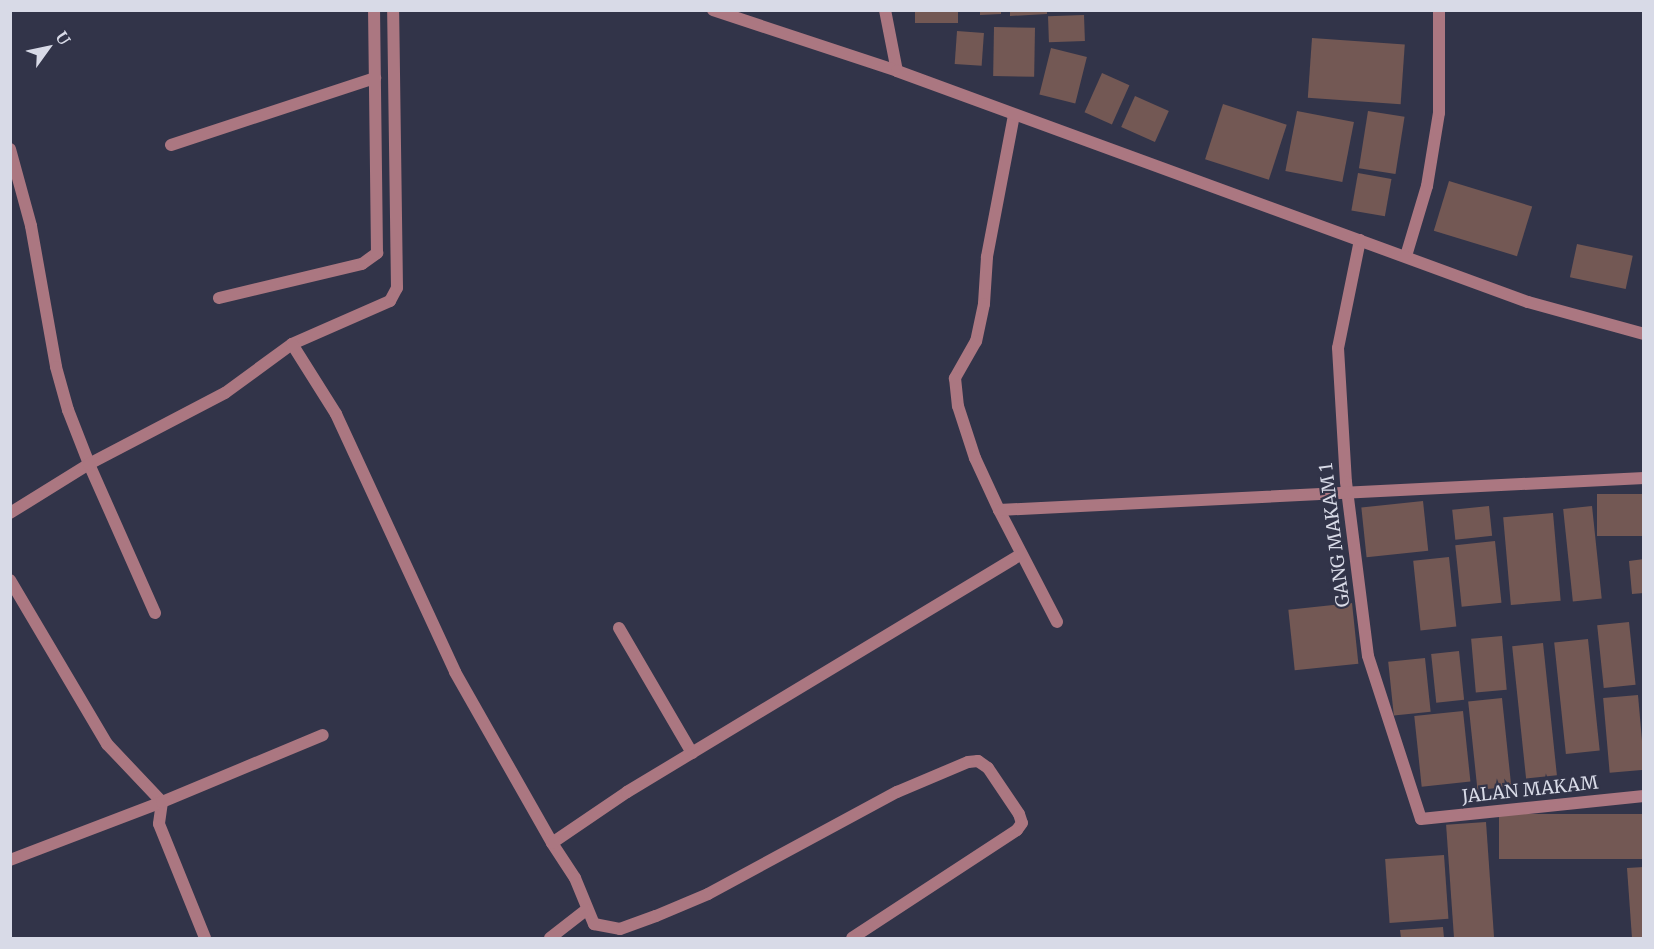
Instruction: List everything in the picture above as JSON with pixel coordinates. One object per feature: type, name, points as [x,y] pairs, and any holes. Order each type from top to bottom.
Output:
[{"type":"street","points":[[219,298],[362,264],[376,253],[374,10]]},
{"type":"street","points":[[10,513],[89,464],[225,393],[292,344],[390,301],[397,288],[393,10]]},
{"type":"street","points":[[713,10],[897,71],[1014,116],[1528,302],[1644,333]]},
{"type":"street","points":[[885,10],[897,71]]},
{"type":"street","points":[[1406,256],[1427,186],[1439,113],[1439,10]]},
{"type":"street","points":[[171,145],[375,78]]},
{"type":"street","points":[[1014,116],[987,257],[982,313],[976,340],[955,378],[958,406],[975,458],[1057,622]]},
{"type":"street","points":[[10,149],[31,226],[56,367],[68,410],[89,464],[155,613]]},
{"type":"street","name":"GANG MAKAM 1","points":[[1360,240],[1338,348],[1347,493],[1368,656],[1421,819]]},
{"type":"street","points":[[292,344],[336,414],[455,672],[552,843],[575,878],[584,897],[586,910],[594,924],[604,928],[620,929],[656,916],[708,894],[897,792],[968,762],[978,761],[988,768],[1019,814],[1022,823],[1017,830],[852,939]]},
{"type":"street","points":[[999,510],[1644,478]]},
{"type":"street","points":[[552,843],[692,753],[1021,554]]},
{"type":"street","points":[[10,579],[107,744],[162,802]]},
{"type":"street","points":[[619,628],[692,753]]},
{"type":"street","points":[[10,860],[162,802],[323,735]]},
{"type":"street","name":"JALAN MAKAM","points":[[1421,819],[1644,796]]},
{"type":"street","points":[[162,802],[159,824],[205,939]]},
{"type":"street","points":[[550,939],[586,910]]},
{"type":"building","points":[[915,10],[958,10],[958,23],[915,23]]},
{"type":"building","points":[[980,10],[1001,10],[1001,14],[980,15]]},
{"type":"building","points":[[1010,10],[1047,10],[1047,14],[1010,16]]},
{"type":"building","points":[[1084,15],[1085,41],[1049,42],[1048,16]]},
{"type":"building","points":[[994,27],[1035,28],[1034,77],[993,76]]},
{"type":"building","points":[[957,31],[984,33],[982,66],[955,64]]},
{"type":"building","points":[[1312,38],[1405,44],[1401,104],[1308,98]]},
{"type":"building","points":[[1051,48],[1087,57],[1075,104],[1039,95]]},
{"type":"building","points":[[1102,73],[1129,85],[1112,124],[1085,112]]},
{"type":"building","points":[[1135,96],[1169,111],[1155,142],[1121,127]]},
{"type":"building","points":[[1223,104],[1287,125],[1269,180],[1205,159]]},
{"type":"building","points":[[1297,111],[1354,122],[1342,182],[1285,171]]},
{"type":"building","points":[[1368,111],[1405,117],[1395,174],[1359,168]]},
{"type":"building","points":[[1358,173],[1391,179],[1385,216],[1351,210]]},
{"type":"building","points":[[1449,181],[1532,206],[1517,256],[1434,231]]},
{"type":"building","points":[[1577,244],[1633,256],[1626,289],[1570,277]]},
{"type":"building","points":[[1597,494],[1644,494],[1644,536],[1597,536]]},
{"type":"building","points":[[1423,501],[1428,551],[1367,557],[1361,507]]},
{"type":"building","points":[[1489,506],[1492,536],[1455,540],[1452,510]]},
{"type":"building","points":[[1592,506],[1602,598],[1573,602],[1563,509]]},
{"type":"building","points":[[1553,513],[1561,601],[1511,605],[1503,517]]},
{"type":"building","points":[[1495,541],[1501,603],[1462,607],[1455,545]]},
{"type":"building","points":[[1449,557],[1456,627],[1421,630],[1413,561]]},
{"type":"building","points":[[1644,559],[1644,593],[1632,594],[1629,561]]},
{"type":"building","points":[[1352,603],[1358,664],[1295,670],[1288,610]]},
{"type":"building","points":[[1629,622],[1636,685],[1604,688],[1597,625]]},
{"type":"building","points":[[1502,636],[1507,690],[1476,692],[1471,639]]},
{"type":"building","points":[[1588,639],[1600,750],[1566,754],[1554,643]]},
{"type":"building","points":[[1543,643],[1557,775],[1526,779],[1512,646]]},
{"type":"building","points":[[1459,651],[1464,700],[1436,703],[1431,654]]},
{"type":"building","points":[[1425,658],[1431,712],[1394,716],[1388,662]]},
{"type":"building","points":[[1638,695],[1644,770],[1610,773],[1603,698]]},
{"type":"building","points":[[1502,698],[1511,787],[1477,790],[1468,702]]},
{"type":"building","points":[[1463,711],[1470,782],[1422,787],[1414,716]]},
{"type":"building","points":[[1499,814],[1644,814],[1644,859],[1499,859]]},
{"type":"building","points":[[1486,822],[1494,938],[1454,938],[1446,825]]},
{"type":"building","points":[[1444,855],[1448,919],[1390,923],[1385,859]]},
{"type":"building","points":[[1644,867],[1644,938],[1632,938],[1627,868]]},
{"type":"building","points":[[1443,927],[1444,938],[1401,938],[1400,930]]}]
